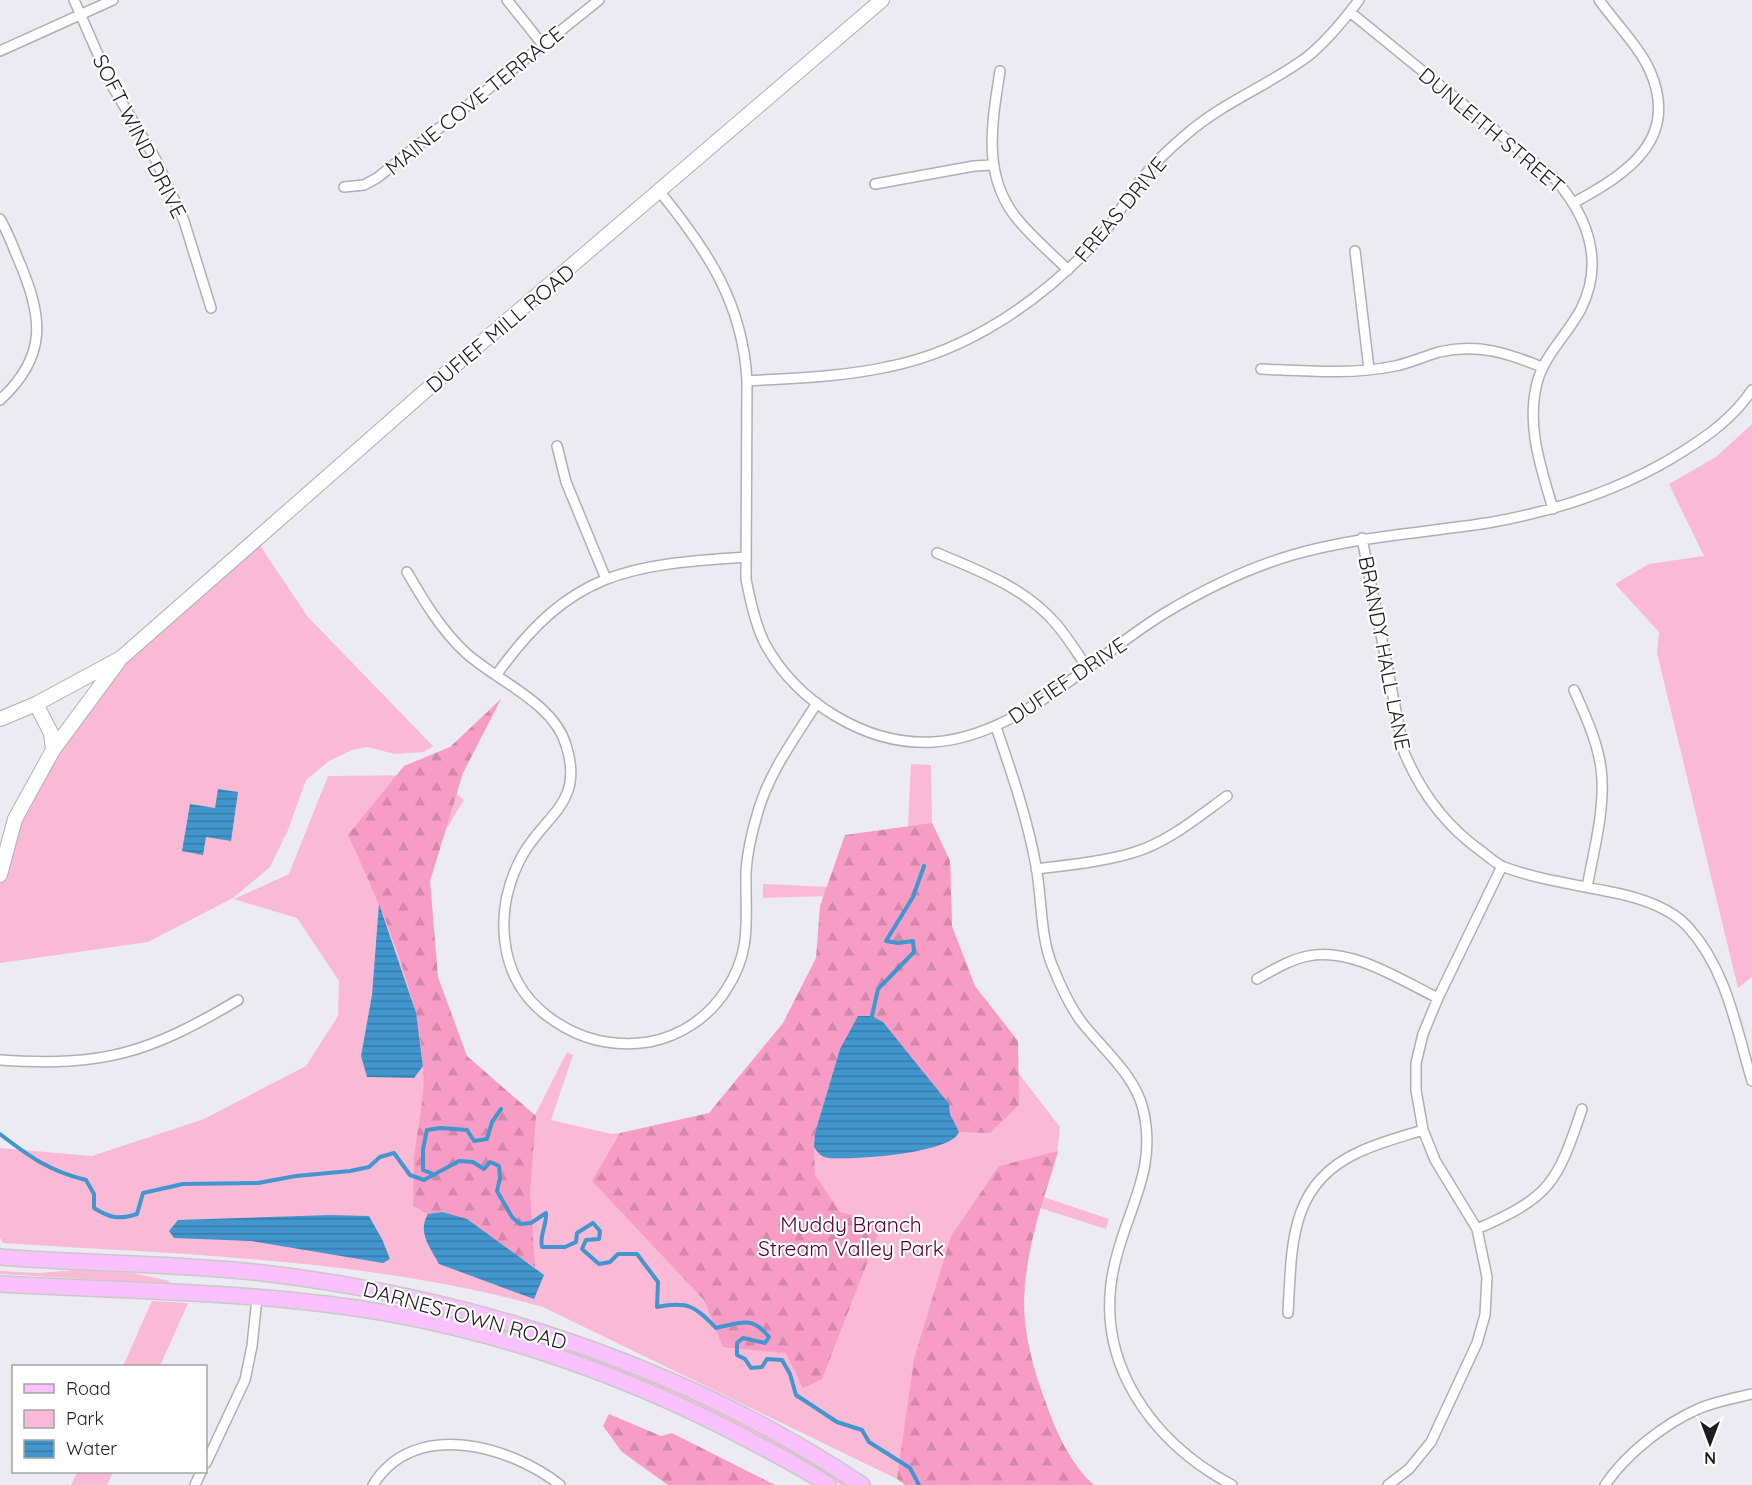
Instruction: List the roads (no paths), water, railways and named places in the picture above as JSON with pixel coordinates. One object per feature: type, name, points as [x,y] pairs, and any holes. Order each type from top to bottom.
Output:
[{"type":"main road","name":"DUFIEF MILL ROAD","points":[[121,658],[882,0]]},
{"type":"main road","points":[[0,719],[36,704],[121,658]]},
{"type":"main road","points":[[0,875],[15,819],[53,750],[121,658]]},
{"type":"main road","points":[[36,704],[47,724],[53,750]]},
{"type":"main road","name":"DARNESTOWN ROAD","points":[[0,1257],[260,1273],[376,1289],[451,1307],[531,1329],[588,1348],[690,1389],[745,1415],[862,1485]]},
{"type":"main road","name":"DARNESTOWN ROAD","points":[[0,1284],[256,1298],[325,1304],[412,1318],[555,1357],[667,1400],[765,1449],[828,1485]]},
{"type":"street","name":"SOFT WIND DRIVE","points":[[74,0],[111,84],[155,158],[184,221],[211,309]]},
{"type":"street","points":[[0,51],[113,0]]},
{"type":"street","points":[[507,0],[543,45]]},
{"type":"street","name":"MAINE COVE TERRACE","points":[[344,187],[364,185],[377,178],[599,0]]},
{"type":"street","name":"FREAS DRIVE","points":[[747,381],[857,373],[923,357],[993,326],[1030,301],[1068,270],[1102,234],[1141,180],[1168,151],[1214,112],[1308,56],[1359,0]]},
{"type":"street","points":[[1575,202],[1613,182],[1632,167],[1653,134],[1658,112],[1656,90],[1649,70],[1599,0]]},
{"type":"street","name":"DUNLEITH STREET","points":[[1350,12],[1555,179],[1575,202],[1588,230],[1593,270],[1581,309],[1542,367],[1536,386],[1533,426],[1537,456],[1552,509]]},
{"type":"street","points":[[1000,71],[992,125],[993,165],[1000,190],[1018,220],[1068,270]]},
{"type":"street","points":[[874,184],[974,166],[993,165]]},
{"type":"street","name":"DUFIEF DRIVE","points":[[660,192],[699,240],[720,278],[735,315],[746,362],[746,557],[750,599],[764,640],[784,672],[817,703],[837,717],[864,730],[911,741],[957,738],[996,727],[1023,712],[1165,613],[1220,583],[1287,556],[1362,538],[1494,522],[1552,509],[1624,483],[1662,464],[1723,424],[1752,390]]},
{"type":"street","points":[[0,219],[36,303],[38,319],[38,334],[23,375],[0,399]]},
{"type":"street","points":[[1355,251],[1369,369]]},
{"type":"street","points":[[1261,369],[1325,372],[1369,369],[1396,366],[1439,352],[1473,347],[1501,351],[1542,367]]},
{"type":"street","points":[[557,446],[566,482],[606,579]]},
{"type":"street","name":"BRANDY HALL LANE","points":[[1362,538],[1404,752],[1413,774],[1450,826],[1502,866],[1651,903],[1686,925],[1702,945],[1732,1007],[1752,1081]]},
{"type":"street","points":[[937,554],[991,575],[1028,597],[1056,624],[1087,667]]},
{"type":"street","points":[[497,674],[543,618],[572,597],[606,579],[634,569],[668,562],[746,557]]},
{"type":"street","points":[[407,572],[427,606],[449,636],[468,655],[497,674],[553,719],[566,742],[570,779],[561,809],[523,854],[509,884],[503,911],[503,941],[512,969],[524,993],[536,1007],[563,1029],[578,1036],[603,1043],[628,1045],[664,1039],[703,1018],[725,993],[735,975],[747,936],[746,870],[757,815],[771,777],[817,703]]},
{"type":"street","points":[[1574,690],[1592,730],[1601,767],[1602,790],[1599,821],[1587,887]]},
{"type":"street","points":[[996,727],[1024,808],[1051,962],[1063,991],[1082,1023],[1118,1063],[1138,1093],[1147,1132],[1147,1162],[1143,1182],[1114,1266],[1110,1324],[1115,1352],[1132,1393],[1151,1420],[1181,1450],[1232,1485]]},
{"type":"street","points":[[1036,869],[1087,863],[1134,853],[1177,832],[1227,796]]},
{"type":"street","points":[[1388,1485],[1409,1469],[1431,1442],[1476,1343],[1487,1297],[1486,1277],[1477,1229],[1435,1160],[1423,1130],[1416,1090],[1416,1063],[1423,1034],[1438,998],[1502,866]]},
{"type":"street","points":[[1257,979],[1283,964],[1308,956],[1325,955],[1369,965],[1438,998]]},
{"type":"street","points":[[0,1060],[60,1062],[120,1056],[166,1040],[238,1000]]},
{"type":"street","points":[[1477,1229],[1526,1207],[1540,1195],[1566,1159],[1582,1109]]},
{"type":"street","points":[[1288,1313],[1292,1244],[1298,1216],[1313,1187],[1331,1168],[1357,1153],[1423,1130]]},
{"type":"street","points":[[207,1461],[245,1380],[252,1346],[256,1298]]},
{"type":"street","points":[[1605,1485],[1631,1455],[1667,1426],[1698,1409],[1752,1394]]},
{"type":"street","points":[[373,1485],[397,1460],[438,1445],[484,1447],[514,1458],[560,1485]]},
{"type":"water","points":[[218,789],[238,792],[231,841],[206,837],[203,855],[182,851],[190,804],[215,808]]},
{"type":"water","points":[[379,904],[416,1013],[423,1066],[414,1078],[367,1077],[361,1056],[372,995]]},
{"type":"water","points":[[858,1016],[872,1016],[883,1022],[949,1104],[950,1114],[959,1132],[952,1140],[938,1146],[899,1154],[857,1158],[829,1158],[817,1151],[814,1147],[815,1133],[840,1049]]},
{"type":"water","points":[[442,1212],[467,1219],[544,1275],[534,1299],[439,1264],[426,1239],[424,1227],[428,1214]]},
{"type":"water","points":[[330,1215],[369,1216],[390,1259],[383,1263],[251,1241],[174,1238],[169,1231],[178,1220]]},
{"type":"waterway","points":[[872,1016],[878,989],[914,952],[913,941],[898,943],[886,941],[913,897],[924,866]]},
{"type":"waterway","points":[[433,1174],[423,1170],[423,1149],[427,1130],[441,1128],[467,1130],[474,1141],[487,1139],[492,1122],[501,1109]]},
{"type":"waterway","points":[[0,1134],[40,1162],[86,1180],[94,1194],[94,1208],[110,1216],[120,1217],[137,1214],[143,1193],[183,1184],[258,1183],[296,1176],[350,1171],[369,1167],[380,1157],[394,1153],[410,1175],[424,1180],[459,1161],[473,1162],[484,1169],[490,1162],[499,1166],[500,1178],[497,1191],[512,1217],[520,1224],[531,1223],[546,1213],[542,1247],[565,1247],[576,1242],[577,1233],[593,1223],[600,1231],[599,1239],[586,1240],[582,1249],[599,1264],[610,1262],[618,1254],[637,1254],[658,1282],[657,1307],[676,1305],[690,1307],[716,1328],[745,1322],[757,1326],[769,1337],[765,1343],[743,1338],[737,1343],[737,1355],[745,1359],[751,1368],[762,1367],[767,1359],[782,1360],[790,1374],[796,1395],[837,1422],[862,1430],[869,1442],[910,1468],[919,1485]]},
{"type":"park label","name":"Muddy Branch Stream Valley Park","points":[[851,1236]]}]
